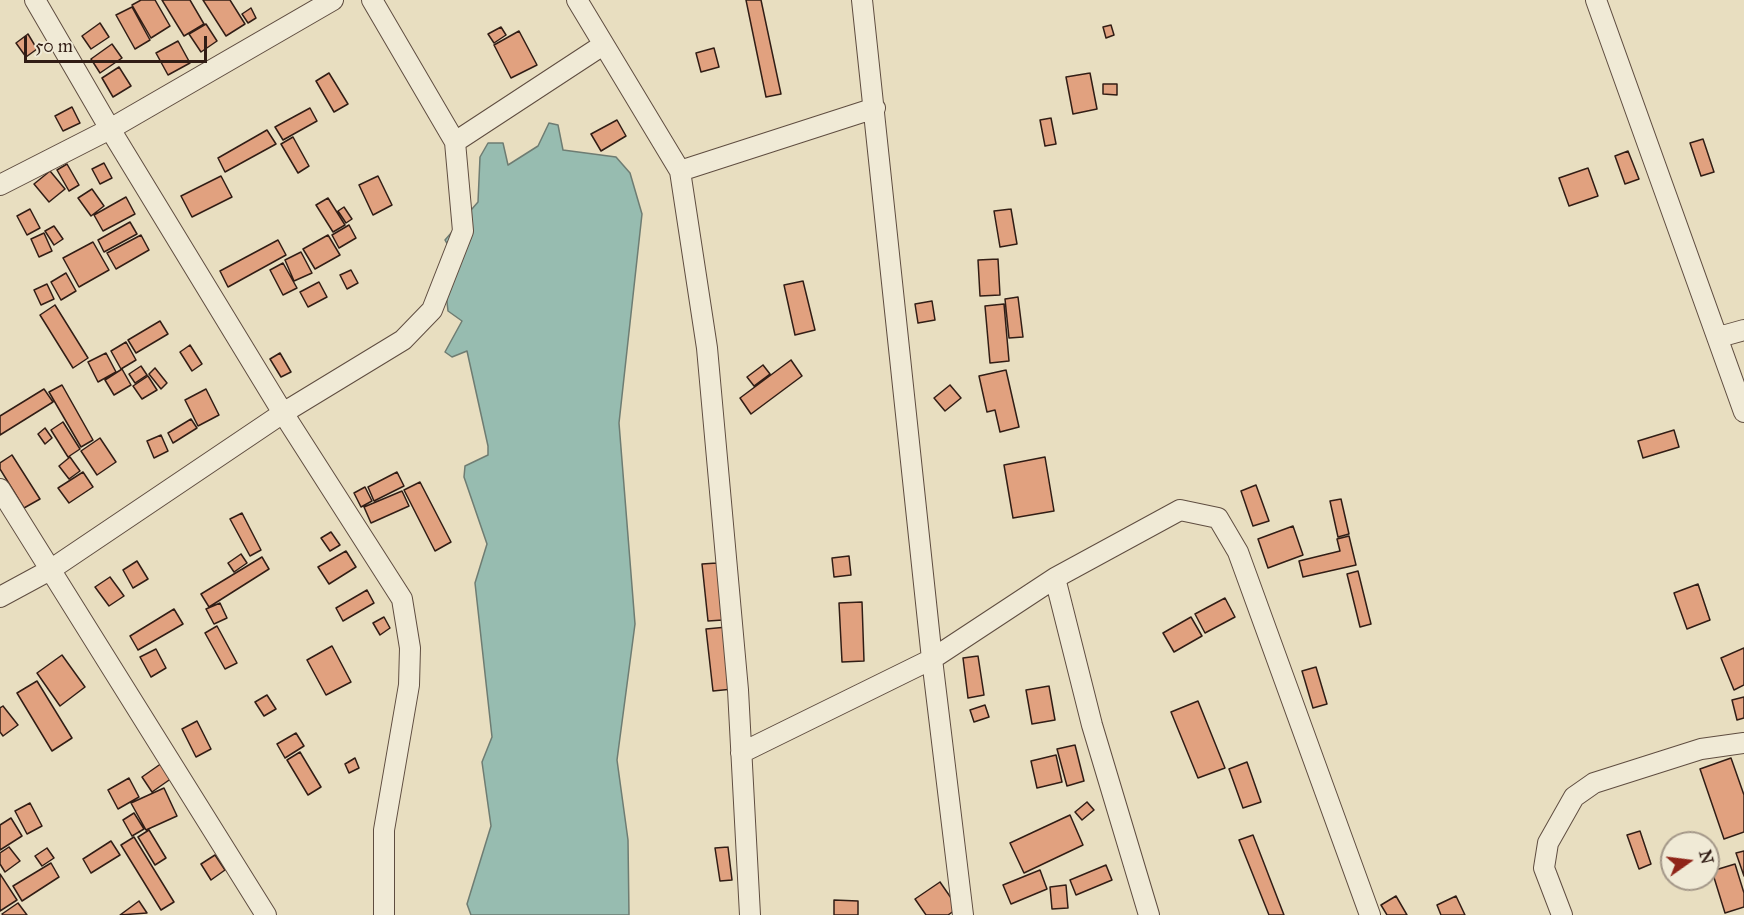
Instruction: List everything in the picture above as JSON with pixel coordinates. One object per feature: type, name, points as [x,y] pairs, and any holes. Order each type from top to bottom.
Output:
[{"type":"street","points":[[35,0],[110,129],[283,413],[402,600],[410,648],[410,685],[384,830],[384,915]]},
{"type":"street","points":[[0,184],[110,129],[333,0]]},
{"type":"street","points":[[0,597],[50,570],[283,413],[403,340],[432,310],[463,231],[461,187],[455,142],[372,0]]},
{"type":"street","points":[[577,0],[680,171],[707,348],[738,690],[750,915]]},
{"type":"street","points":[[862,0],[932,659],[963,915]]},
{"type":"street","points":[[1596,0],[1719,337],[1744,412]]},
{"type":"street","points":[[455,142],[603,45]]},
{"type":"street","points":[[680,171],[874,108]]},
{"type":"street","points":[[1719,337],[1744,330]]},
{"type":"street","points":[[0,489],[266,915]]},
{"type":"street","points":[[741,753],[932,659],[1055,578],[1180,510],[1218,518],[1238,552],[1370,915]]},
{"type":"street","points":[[1055,578],[1092,724],[1149,915]]},
{"type":"street","points":[[1562,915],[1544,868],[1548,843],[1574,797],[1594,783],[1701,749],[1744,742]]},
{"type":"water","points":[[549,123],[558,125],[563,150],[616,157],[630,173],[642,214],[619,423],[635,624],[617,760],[628,840],[629,915],[471,915],[467,904],[491,826],[482,762],[492,737],[475,583],[487,544],[464,477],[465,466],[488,455],[488,446],[467,351],[452,357],[445,352],[462,321],[448,311],[445,284],[458,263],[445,240],[478,202],[480,157],[488,143],[503,143],[508,165],[538,146]]},
{"type":"building","points":[[141,0],[155,0],[170,26],[151,38],[132,5]]},
{"type":"building","points":[[162,0],[190,0],[204,24],[184,36]]},
{"type":"building","points":[[203,0],[230,0],[245,24],[226,36]]},
{"type":"building","points":[[746,0],[761,0],[781,94],[766,97]]},
{"type":"building","points":[[132,7],[150,40],[135,49],[116,15]]},
{"type":"building","points":[[251,8],[256,18],[248,23],[242,14]]},
{"type":"building","points":[[100,23],[109,37],[91,49],[82,36]]},
{"type":"building","points":[[206,24],[217,41],[201,52],[189,34]]},
{"type":"building","points":[[1111,25],[1114,35],[1106,38],[1103,27]]},
{"type":"building","points":[[501,27],[506,35],[494,43],[488,34]]},
{"type":"building","points":[[519,31],[537,65],[511,78],[494,45]]},
{"type":"building","points":[[28,34],[37,49],[26,57],[16,43]]},
{"type":"building","points":[[178,41],[190,63],[168,75],[156,53]]},
{"type":"building","points":[[112,44],[122,58],[100,73],[91,59]]},
{"type":"building","points":[[714,48],[719,67],[701,72],[696,53]]},
{"type":"building","points":[[119,67],[131,86],[113,97],[102,78]]},
{"type":"building","points":[[329,73],[348,104],[334,112],[316,81]]},
{"type":"building","points":[[1090,73],[1097,109],[1073,114],[1066,77]]},
{"type":"building","points":[[1103,84],[1117,84],[1117,95],[1103,94]]},
{"type":"building","points":[[72,107],[80,123],[63,131],[55,116]]},
{"type":"building","points":[[310,108],[317,121],[283,140],[275,127]]},
{"type":"building","points":[[1051,118],[1056,144],[1045,146],[1040,120]]},
{"type":"building","points":[[617,120],[626,136],[601,151],[591,134]]},
{"type":"building","points":[[267,130],[276,144],[225,172],[218,158]]},
{"type":"building","points":[[293,137],[309,166],[298,173],[281,144]]},
{"type":"building","points":[[1703,139],[1714,172],[1701,176],[1690,143]]},
{"type":"building","points":[[1628,151],[1639,179],[1625,184],[1615,156]]},
{"type":"building","points":[[104,163],[112,178],[100,184],[92,169]]},
{"type":"building","points":[[67,164],[79,185],[69,191],[57,170]]},
{"type":"building","points":[[1588,168],[1598,196],[1569,206],[1559,178]]},
{"type":"building","points":[[50,171],[65,189],[49,202],[34,184]]},
{"type":"building","points":[[221,176],[232,197],[192,217],[181,196]]},
{"type":"building","points":[[378,176],[392,205],[373,215],[359,185]]},
{"type":"building","points":[[92,189],[104,206],[91,216],[78,198]]},
{"type":"building","points":[[126,197],[135,214],[103,231],[94,215]]},
{"type":"building","points":[[328,198],[345,225],[333,232],[316,205]]},
{"type":"building","points":[[344,207],[352,219],[346,223],[338,211]]},
{"type":"building","points":[[30,209],[40,228],[27,235],[17,216]]},
{"type":"building","points":[[1011,209],[1017,244],[1000,247],[994,211]]},
{"type":"building","points":[[130,222],[137,234],[104,252],[98,240]]},
{"type":"building","points":[[349,225],[356,238],[339,248],[332,235]]},
{"type":"building","points":[[54,226],[63,239],[54,245],[45,231]]},
{"type":"building","points":[[44,233],[52,251],[39,257],[31,239]]},
{"type":"building","points":[[141,235],[149,250],[116,269],[107,253]]},
{"type":"building","points":[[328,235],[340,255],[315,269],[303,249]]},
{"type":"building","points":[[278,240],[286,255],[228,287],[220,271]]},
{"type":"building","points":[[93,242],[109,270],[79,287],[63,258]]},
{"type":"building","points":[[301,252],[312,273],[294,281],[285,260]]},
{"type":"building","points":[[998,259],[1000,295],[980,296],[978,260]]},
{"type":"building","points":[[283,263],[297,288],[283,295],[270,270]]},
{"type":"building","points":[[351,270],[358,283],[347,289],[340,275]]},
{"type":"building","points":[[66,273],[76,291],[61,300],[51,282]]},
{"type":"building","points":[[803,281],[815,330],[795,335],[784,285]]},
{"type":"building","points":[[319,282],[327,297],[308,307],[300,292]]},
{"type":"building","points":[[47,284],[54,299],[41,305],[34,290]]},
{"type":"building","points":[[1018,297],[1023,337],[1009,338],[1005,299]]},
{"type":"building","points":[[932,301],[935,320],[918,323],[915,304]]},
{"type":"building","points":[[1004,304],[1009,361],[990,363],[985,306]]},
{"type":"building","points":[[55,305],[88,358],[73,368],[40,315]]},
{"type":"building","points":[[160,321],[168,334],[136,353],[128,340]]},
{"type":"building","points":[[126,342],[136,360],[121,369],[111,351]]},
{"type":"building","points":[[190,345],[202,364],[192,371],[180,352]]},
{"type":"building","points":[[106,353],[116,372],[98,382],[88,362]]},
{"type":"building","points":[[280,353],[291,372],[281,377],[270,359]]},
{"type":"building","points":[[791,360],[802,376],[751,414],[740,398]]},
{"type":"building","points":[[763,365],[770,374],[754,386],[747,377]]},
{"type":"building","points":[[141,366],[147,375],[135,383],[129,374]]},
{"type":"building","points":[[155,368],[167,383],[161,389],[149,374]]},
{"type":"building","points":[[122,369],[131,385],[114,395],[105,380]]},
{"type":"building","points":[[1006,370],[1019,427],[1000,432],[995,410],[987,412],[979,376]]},
{"type":"building","points":[[148,376],[157,390],[142,399],[133,386]]},
{"type":"building","points":[[62,385],[93,440],[81,447],[49,392]]},
{"type":"building","points":[[950,385],[961,398],[945,411],[934,398]]},
{"type":"building","points":[[44,389],[53,402],[0,435],[0,416]]},
{"type":"building","points":[[206,389],[219,415],[198,426],[185,400]]},
{"type":"building","points":[[191,419],[197,428],[173,443],[168,433]]},
{"type":"building","points":[[63,422],[80,449],[68,457],[51,430]]},
{"type":"building","points":[[45,428],[52,438],[45,444],[38,434]]},
{"type":"building","points":[[1674,430],[1679,447],[1643,458],[1638,441]]},
{"type":"building","points":[[161,435],[168,451],[154,458],[147,441]]},
{"type":"building","points":[[100,438],[116,462],[97,475],[81,451]]},
{"type":"building","points":[[12,455],[40,499],[24,508],[0,469],[0,463]]},
{"type":"building","points":[[70,457],[80,471],[69,479],[59,466]]},
{"type":"building","points":[[1045,457],[1054,511],[1013,518],[1004,465]]},
{"type":"building","points":[[83,472],[93,487],[69,503],[58,488]]},
{"type":"building","points":[[397,472],[404,486],[374,501],[368,487]]},
{"type":"building","points":[[420,482],[451,542],[435,551],[404,490]]},
{"type":"building","points":[[1256,485],[1269,521],[1253,526],[1241,491]]},
{"type":"building","points":[[365,487],[372,501],[361,507],[354,493]]},
{"type":"building","points":[[402,491],[409,506],[371,523],[364,507]]},
{"type":"building","points":[[1341,499],[1349,534],[1338,537],[1330,501]]},
{"type":"building","points":[[242,513],[261,550],[250,556],[230,519]]},
{"type":"building","points":[[1293,526],[1303,555],[1268,568],[1258,539]]},
{"type":"building","points":[[331,532],[340,545],[330,551],[321,538]]},
{"type":"building","points":[[1349,536],[1356,565],[1303,577],[1299,561],[1340,551],[1337,539]]},
{"type":"building","points":[[346,551],[356,567],[329,584],[318,567]]},
{"type":"building","points":[[241,554],[247,563],[234,572],[228,563]]},
{"type":"building","points":[[849,556],[851,575],[834,577],[832,558]]},
{"type":"building","points":[[262,557],[269,569],[209,607],[201,594]]},
{"type":"building","points":[[137,561],[148,579],[133,588],[123,570]]},
{"type":"building","points":[[717,563],[723,620],[708,621],[702,564]]},
{"type":"building","points":[[1358,571],[1371,624],[1360,627],[1347,574]]},
{"type":"building","points":[[110,577],[124,596],[109,606],[95,587]]},
{"type":"building","points":[[1698,584],[1710,620],[1687,629],[1674,593]]},
{"type":"building","points":[[367,590],[374,603],[343,621],[336,608]]},
{"type":"building","points":[[1225,598],[1235,617],[1205,633],[1195,614]]},
{"type":"building","points":[[862,602],[864,661],[842,662],[839,603]]},
{"type":"building","points":[[220,603],[227,618],[214,624],[206,609]]},
{"type":"building","points":[[174,609],[183,624],[138,650],[130,636]]},
{"type":"building","points":[[384,617],[390,628],[380,635],[373,623]]},
{"type":"building","points":[[1191,617],[1202,636],[1174,652],[1163,633]]},
{"type":"building","points":[[217,626],[237,663],[225,669],[205,633]]},
{"type":"building","points":[[727,627],[733,689],[713,691],[706,629]]},
{"type":"building","points":[[332,646],[351,682],[326,695],[307,660]]},
{"type":"building","points":[[1744,648],[1744,685],[1734,690],[1721,658]]},
{"type":"building","points":[[156,649],[166,668],[151,677],[140,657]]},
{"type":"building","points":[[62,655],[85,687],[60,706],[37,673]]},
{"type":"building","points":[[978,656],[984,695],[968,698],[963,658]]},
{"type":"building","points":[[1316,667],[1327,704],[1313,708],[1302,671]]},
{"type":"building","points":[[37,681],[72,738],[52,751],[17,693]]},
{"type":"building","points":[[1049,686],[1055,720],[1032,724],[1026,690]]},
{"type":"building","points":[[267,695],[276,709],[264,716],[255,702]]},
{"type":"building","points":[[1744,697],[1744,718],[1737,720],[1732,700]]},
{"type":"building","points":[[1198,701],[1225,768],[1198,778],[1171,712]]},
{"type":"building","points":[[985,705],[989,717],[974,722],[970,710]]},
{"type":"building","points":[[3,706],[18,725],[3,736],[0,732],[0,708]]},
{"type":"building","points":[[197,721],[211,749],[196,757],[182,729]]},
{"type":"building","points":[[296,733],[304,746],[285,758],[277,744]]},
{"type":"building","points":[[1075,745],[1084,781],[1067,786],[1057,749]]},
{"type":"building","points":[[300,752],[321,787],[308,795],[287,760]]},
{"type":"building","points":[[1056,755],[1062,782],[1037,788],[1031,761]]},
{"type":"building","points":[[355,758],[359,768],[349,773],[345,764]]},
{"type":"building","points":[[1731,758],[1744,795],[1744,832],[1724,839],[1700,769]]},
{"type":"building","points":[[1247,762],[1261,802],[1243,808],[1229,769]]},
{"type":"building","points":[[162,763],[172,778],[152,792],[142,777]]},
{"type":"building","points":[[129,778],[139,797],[118,809],[108,790]]},
{"type":"building","points":[[164,788],[177,816],[146,830],[131,803]]},
{"type":"building","points":[[1087,802],[1094,810],[1082,820],[1075,812]]},
{"type":"building","points":[[30,803],[42,826],[27,834],[15,811]]},
{"type":"building","points":[[134,813],[144,829],[132,836],[123,820]]},
{"type":"building","points":[[1070,815],[1083,845],[1024,873],[1010,843]]},
{"type":"building","points":[[11,818],[22,836],[0,850],[0,825]]},
{"type":"building","points":[[149,830],[166,858],[155,865],[138,837]]},
{"type":"building","points":[[1640,831],[1651,864],[1639,869],[1627,835]]},
{"type":"building","points":[[1253,835],[1284,915],[1269,915],[1239,840]]},
{"type":"building","points":[[134,837],[174,902],[161,910],[121,845]]},
{"type":"building","points":[[111,841],[120,855],[91,873],[83,859]]},
{"type":"building","points":[[9,847],[20,861],[5,872],[0,864],[0,853]]},
{"type":"building","points":[[728,847],[732,880],[720,881],[715,848]]},
{"type":"building","points":[[47,848],[54,858],[42,866],[35,856]]},
{"type":"building","points":[[1744,851],[1744,876],[1736,853]]},
{"type":"building","points":[[215,855],[225,870],[211,880],[201,864]]},
{"type":"building","points":[[51,863],[59,877],[22,901],[13,886]]},
{"type":"building","points":[[1735,864],[1744,893],[1744,907],[1725,913],[1718,891],[1720,891],[1720,869]]},
{"type":"building","points":[[1106,865],[1112,880],[1076,895],[1070,880]]},
{"type":"building","points":[[1040,870],[1047,889],[1011,904],[1003,885]]},
{"type":"building","points":[[0,874],[17,900],[0,911]]},
{"type":"building","points":[[940,882],[958,908],[948,915],[926,915],[915,899]]},
{"type":"building","points":[[1066,885],[1068,908],[1052,909],[1050,887]]},
{"type":"building","points":[[1396,896],[1407,915],[1387,915],[1381,905]]},
{"type":"building","points":[[1456,896],[1465,915],[1441,915],[1437,905]]},
{"type":"building","points":[[834,900],[858,901],[858,915],[834,915]]},
{"type":"building","points":[[139,901],[147,913],[120,915]]},
{"type":"building","points":[[18,903],[27,915],[2,914]]}]
